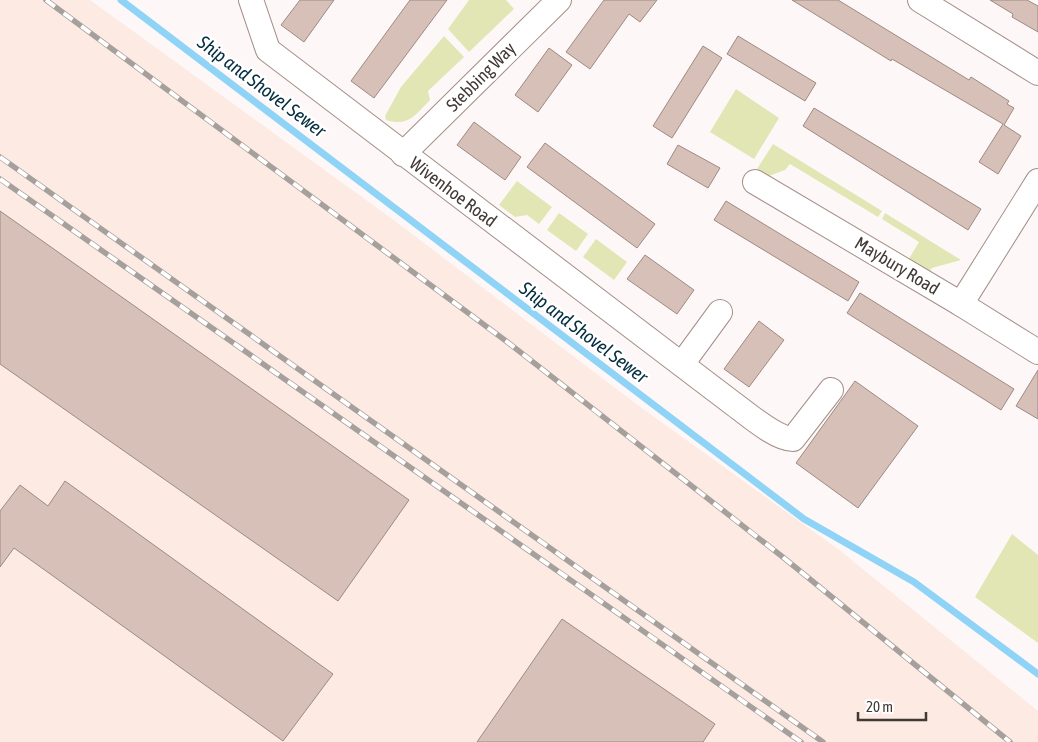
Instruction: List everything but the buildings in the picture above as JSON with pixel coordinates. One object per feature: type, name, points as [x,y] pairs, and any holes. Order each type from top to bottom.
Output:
[{"type":"street","name":"Wivenhoe Road","points":[[251,0],[268,50],[735,405],[787,439],[793,439],[831,390]]},
{"type":"street","name":"Stebbing Way","points":[[403,154],[559,0]]},
{"type":"street","points":[[920,0],[1038,73]]},
{"type":"street","points":[[961,304],[1038,181]]},
{"type":"street","name":"Maybury Road","points":[[755,182],[1038,352]]},
{"type":"street","points":[[682,364],[720,312]]},
{"type":"shaded area","points":[[0,0],[90,0],[395,221],[639,406],[838,549],[1038,711],[1038,742],[0,742]]},
{"type":"green space","points":[[469,0],[506,0],[514,9],[469,52],[448,29]]},
{"type":"green space","points":[[444,36],[464,57],[428,91],[430,100],[416,115],[400,122],[386,120],[385,116],[401,87]]},
{"type":"green space","points":[[736,89],[779,118],[754,159],[710,132]]},
{"type":"green space","points":[[773,144],[882,211],[878,217],[790,164],[785,170],[769,176],[757,169]]},
{"type":"green space","points":[[517,181],[552,207],[539,224],[527,215],[515,217],[499,205]]},
{"type":"green space","points":[[559,213],[588,234],[576,251],[547,230]]},
{"type":"green space","points":[[885,213],[961,260],[932,268],[927,275],[907,262],[919,242],[882,219]]},
{"type":"green space","points":[[596,239],[627,262],[614,280],[583,257]]},
{"type":"green space","points":[[1012,534],[1038,555],[1038,643],[975,597]]},
{"type":"waterway","name":"Ship and Shovel Sewer","points":[[121,0],[804,519],[914,582],[1038,674]]},
{"type":"railway","points":[[46,0],[506,341],[784,558],[1010,742]]},
{"type":"railway","points":[[0,157],[823,742]]},
{"type":"railway","points":[[0,179],[801,742]]}]
